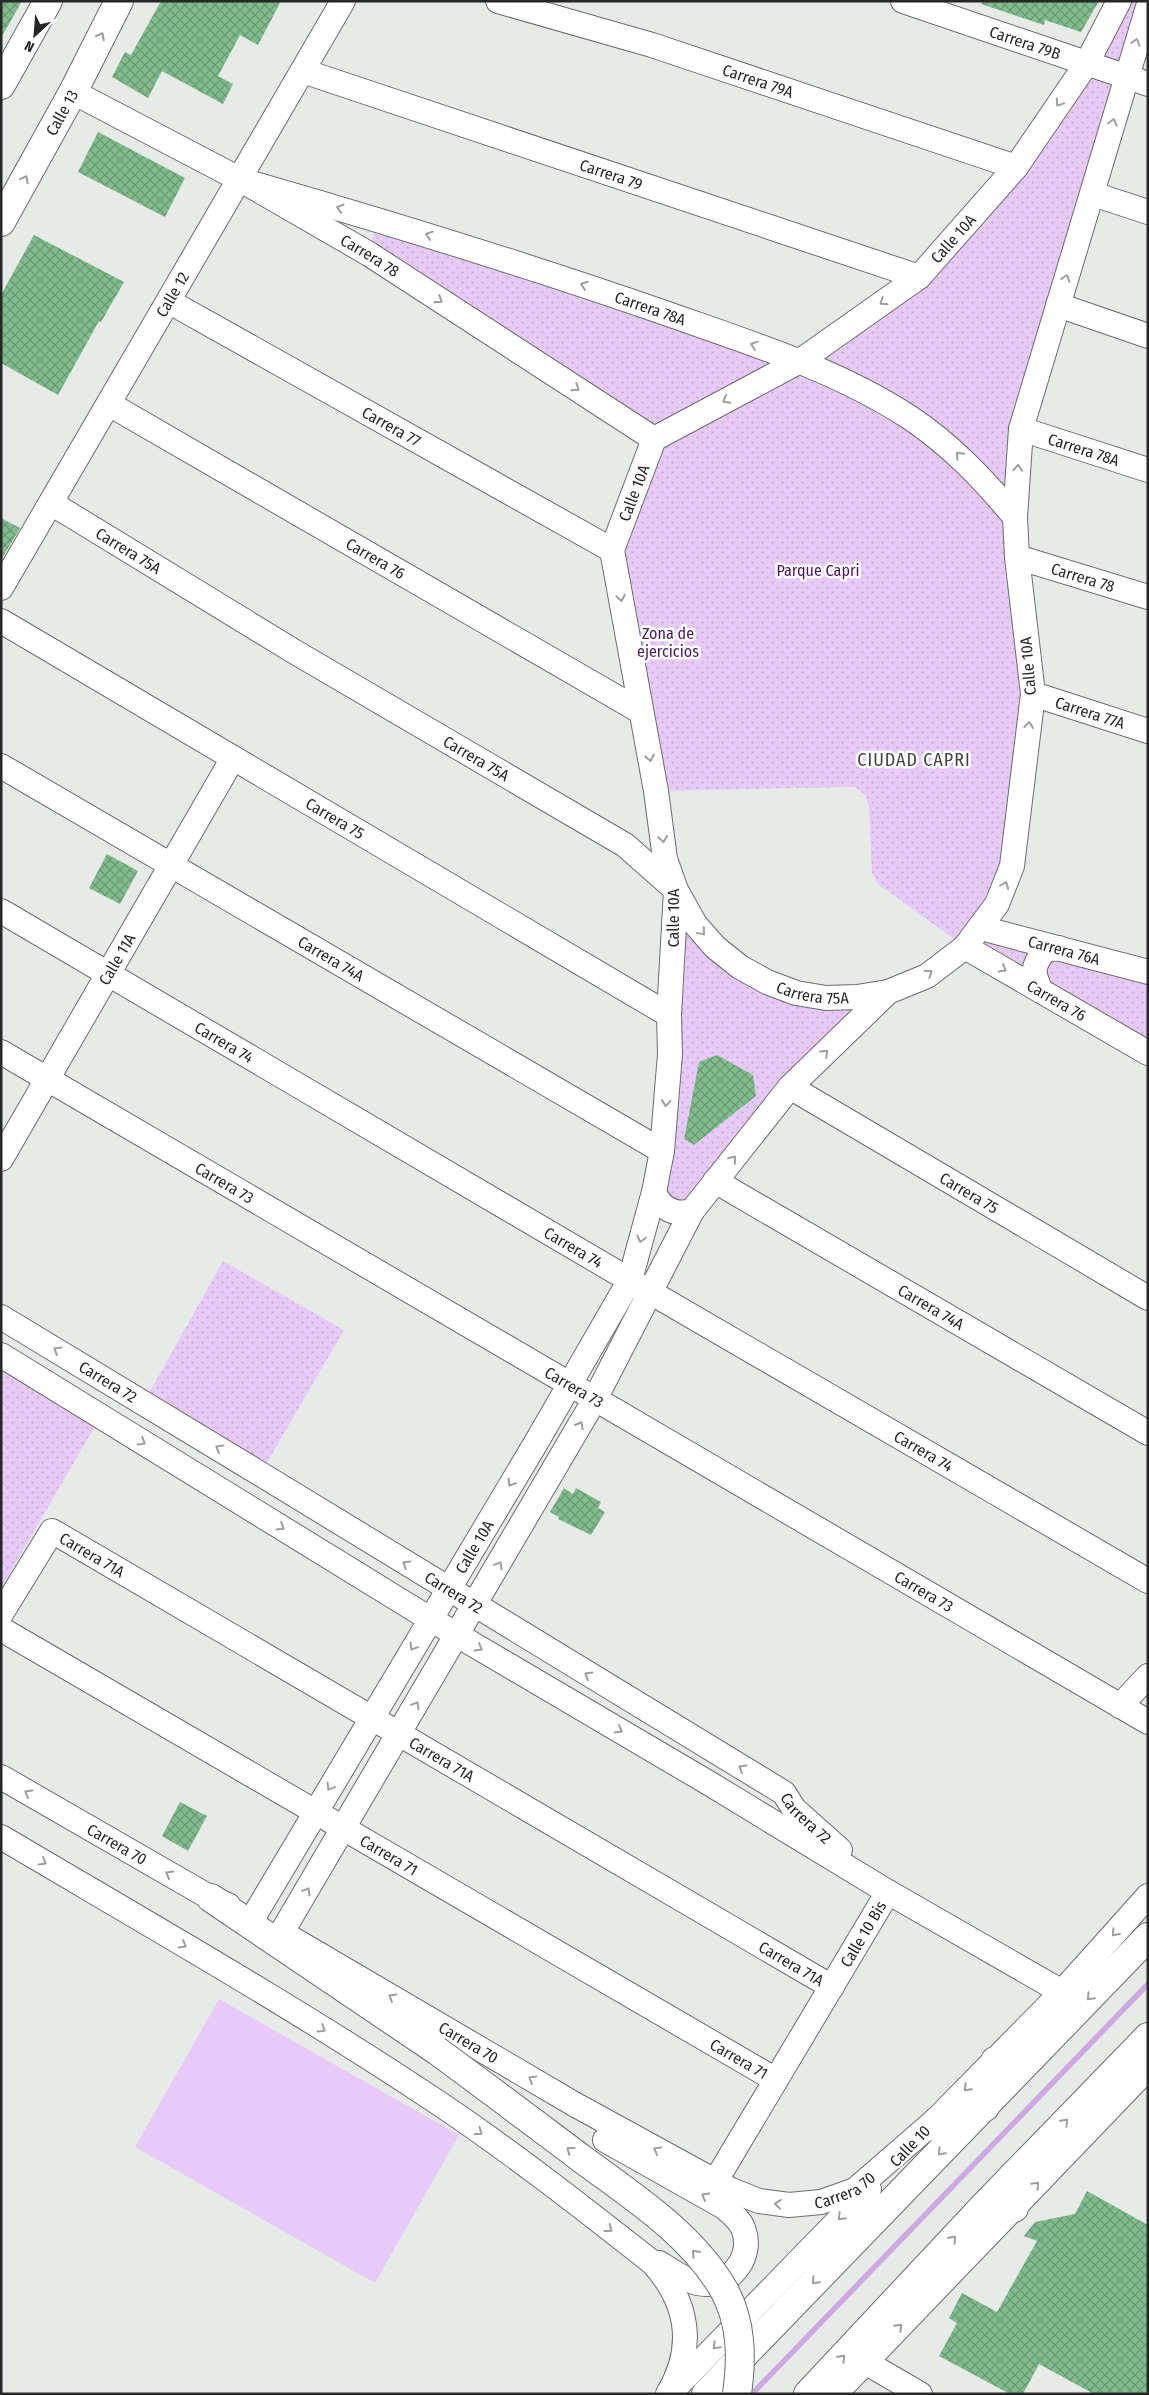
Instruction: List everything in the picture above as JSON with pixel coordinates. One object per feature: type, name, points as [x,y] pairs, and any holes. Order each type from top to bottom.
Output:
[{"type":"main road","points":[[1,85],[48,1]]},
{"type":"main road","name":"Calle 13","points":[[1,222],[73,92],[119,1]]},
{"type":"main road","points":[[211,1898],[436,2050],[661,2220],[711,2270],[724,2291],[734,2315],[740,2342],[737,2394]]},
{"type":"main road","name":"Calle 10","points":[[706,2394],[1148,1937]]},
{"type":"main road","points":[[808,2394],[984,2206],[1148,2037]]},
{"type":"main road","points":[[985,2106],[994,2060],[1032,2057]]},
{"type":"main road","points":[[984,2206],[1014,2208],[1012,2178]]},
{"type":"street","name":"Calle 12","points":[[3,581],[170,302],[343,1]]},
{"type":"street","name":"Carrera 79A","points":[[498,1],[652,45],[1016,167]]},
{"type":"street","name":"Carrera 79B","points":[[903,1],[1148,84]]},
{"type":"street","name":"Calle 10A","points":[[254,1916],[630,1280],[654,1192],[662,1151],[670,1054],[669,1015],[676,890],[665,859],[656,791],[612,550],[654,439],[800,361],[919,277],[1016,167],[1087,63],[1119,1]]},
{"type":"street","name":"Calle 10A","points":[[282,1932],[595,1399],[692,1211],[790,1087],[888,992],[927,976],[966,947],[997,904],[1012,866],[1033,694],[1016,557],[1015,517],[1021,430],[1093,194],[1125,77],[1148,6]]},
{"type":"street","name":"Carrera 79","points":[[303,71],[919,277]]},
{"type":"street","name":"Carrera 78","points":[[73,92],[240,180],[369,254],[654,439]]},
{"type":"street","name":"Carrera 78A","points":[[240,180],[387,222],[572,281],[800,361],[864,391],[909,417],[952,448],[1015,517]]},
{"type":"street","points":[[1093,194],[1148,212]]},
{"type":"street","name":"Carrera 77","points":[[170,302],[612,550]]},
{"type":"street","points":[[1058,305],[1148,336]]},
{"type":"street","name":"Carrera 76","points":[[109,404],[640,711]]},
{"type":"street","name":"Carrera 78A","points":[[1021,430],[1148,470]]},
{"type":"street","name":"Carrera 75A","points":[[52,502],[295,652],[625,845],[676,890],[695,924],[715,948],[740,967],[766,982],[796,993],[826,998],[857,997],[888,992]]},
{"type":"street","name":"Carrera 78","points":[[1016,557],[1148,597]]},
{"type":"street","name":"Carrera 75","points":[[1,621],[669,1015]]},
{"type":"street","name":"Carrera 77A","points":[[1033,694],[1148,731]]},
{"type":"street","name":"Calle 11A","points":[[1,1159],[233,758]]},
{"type":"street","name":"Carrera 74A","points":[[1,766],[662,1151]]},
{"type":"street","name":"Carrera 74","points":[[1,911],[650,1292],[1148,1581]]},
{"type":"street","name":"Carrera 76A","points":[[981,928],[1148,972]]},
{"type":"street","name":"Carrera 76","points":[[966,947],[1148,1053]]},
{"type":"street","points":[[1041,991],[1034,977],[1035,962],[1045,950],[1059,948]]},
{"type":"street","name":"Carrera 73","points":[[1,1052],[1148,1722]]},
{"type":"street","name":"Carrera 75","points":[[790,1087],[1148,1298]]},
{"type":"street","name":"Carrera 74A","points":[[715,1181],[1148,1433]]},
{"type":"street","points":[[654,1192],[661,1204],[672,1212],[692,1211]]},
{"type":"street","name":"Carrera 72","points":[[1,1317],[261,1473],[447,1590],[784,1793],[794,1809],[888,1892]]},
{"type":"street","name":"Carrera 72","points":[[1,1355],[457,1636],[707,1782],[888,1892],[1062,1992]]},
{"type":"street","name":"Carrera 71A","points":[[1,1614],[52,1530],[832,1986]]},
{"type":"street","name":"Carrera 71","points":[[1,1629],[776,2080]]},
{"type":"street","points":[[1120,1706],[1148,1676]]},
{"type":"street","name":"Carrera 70","points":[[1,1777],[211,1898],[254,1916],[574,2104],[715,2182],[745,2196],[772,2204],[806,2205],[839,2197],[855,2190],[938,2118]]},
{"type":"street","points":[[1,1837],[272,1998],[440,2104],[653,2263],[666,2277],[676,2294],[682,2312],[685,2331],[685,2350],[681,2367],[669,2394]]},
{"type":"street","name":"Calle 10 Bis","points":[[715,2182],[888,1892]]},
{"type":"street","name":"Calle 10","points":[[669,2394],[1062,1992],[1148,1896]]},
{"type":"street","points":[[835,2394],[1148,2068]]},
{"type":"street","points":[[574,2104],[598,2135],[724,2207],[736,2217],[744,2230],[746,2244],[743,2259],[735,2271],[723,2280],[708,2284],[694,2282],[638,2251]]},
{"type":"street","points":[[865,2362],[920,2394]]},
{"type":"green space","name":"Parque Capri","points":[[1119,1],[1148,1],[1021,429],[1033,694],[1017,829],[981,927],[1148,972],[1148,1053],[965,947],[878,884],[872,873],[869,807],[866,796],[855,787],[656,791],[612,550],[654,439],[369,246],[375,232],[800,361],[919,277],[1016,167]]},
{"type":"green space","points":[[676,890],[695,924],[767,982],[888,992],[692,1211],[666,1208],[662,1151]],"holes":[[[717,1055],[753,1075],[756,1096],[694,1145],[684,1139],[699,1062]]]},
{"type":"green space","points":[[223,1261],[344,1330],[261,1473],[144,1402]]},
{"type":"green space","points":[[1,1355],[101,1416],[1,1588]]},
{"type":"green space","points":[[219,1999],[459,2135],[375,2283],[135,2147]]},
{"type":"building","points":[[1,1],[22,1],[1,38]]},
{"type":"building","points":[[161,1],[281,1],[258,45],[240,35],[218,76],[233,84],[223,104],[162,71],[148,98],[112,77],[125,52],[131,55]]},
{"type":"building","points":[[982,1],[1099,1],[1081,32],[1045,20],[1044,25],[981,4]]},
{"type":"building","points":[[98,132],[185,178],[165,217],[78,172]]},
{"type":"building","points":[[34,235],[124,282],[101,322],[99,321],[58,395],[1,363],[1,295]]},
{"type":"building","points":[[1,518],[20,528],[1,560]]},
{"type":"building","points":[[107,854],[138,871],[120,904],[89,888]]},
{"type":"building","points":[[717,1055],[753,1075],[756,1096],[694,1145],[684,1139],[699,1062]]},
{"type":"building","points":[[564,1488],[573,1494],[576,1488],[601,1502],[598,1508],[605,1512],[591,1535],[558,1519],[559,1517],[550,1512]]},
{"type":"building","points":[[180,1802],[207,1816],[188,1851],[162,1836]]},
{"type":"building","points":[[1087,2191],[1148,2225],[1148,2394],[1094,2394],[1039,2364],[1023,2394],[1010,2394],[939,2356],[957,2323],[949,2318],[962,2293],[997,2312],[1037,2241],[1024,2236],[1035,2222],[1075,2214]]},
{"type":"waterway","points":[[752,2394],[1148,1984]]},
{"type":"district","name":"CIUDAD CAPRI","points":[[914,760]]},
{"type":"park label","name":"Zona de ejercicios","points":[[668,642]]}]
